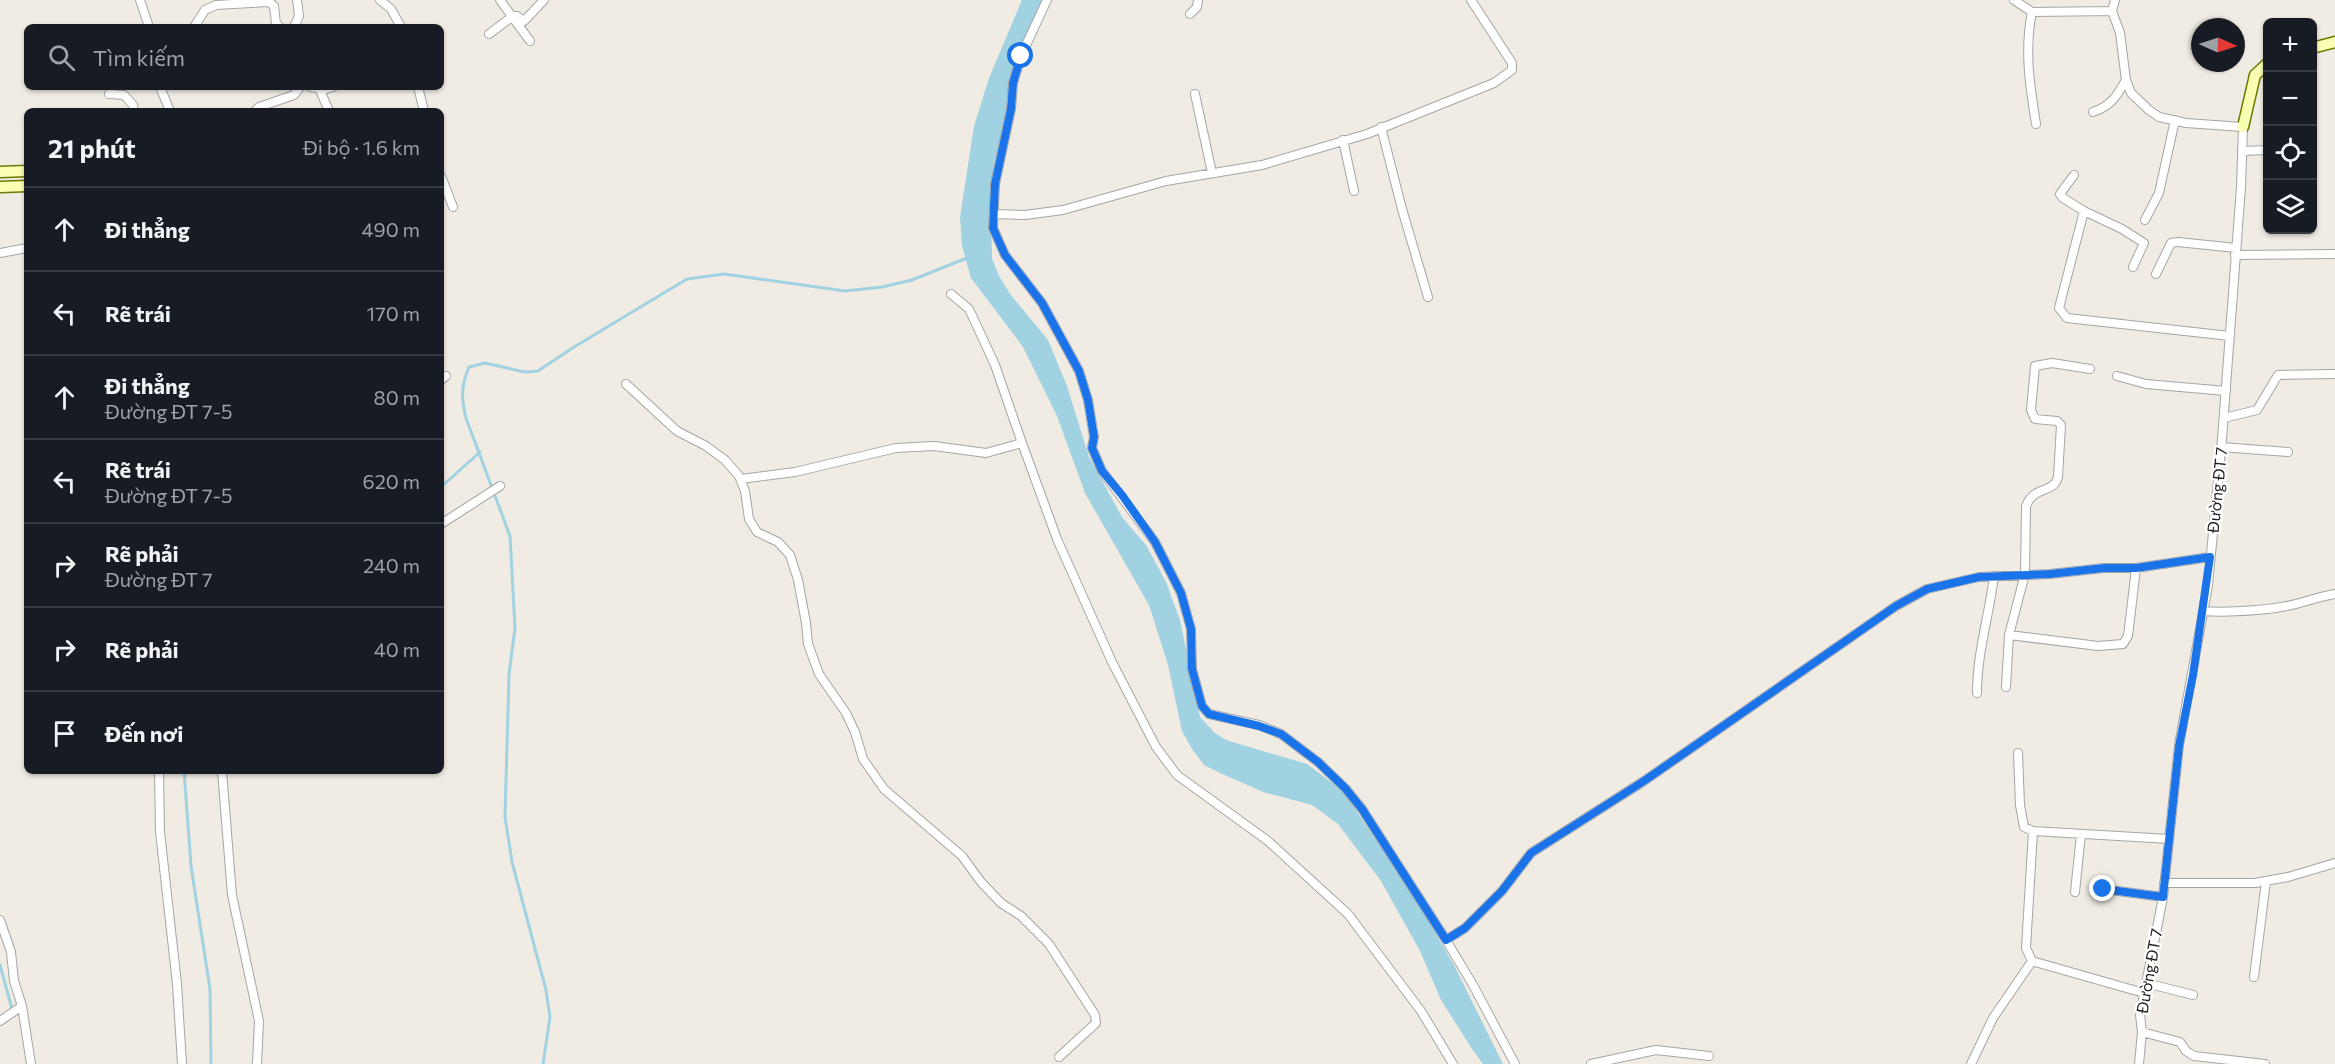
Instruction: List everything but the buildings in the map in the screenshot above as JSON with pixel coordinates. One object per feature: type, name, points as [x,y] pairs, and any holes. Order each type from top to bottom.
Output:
[{"type":"street","points":[[140,0],[148,24]]},
{"type":"street","points":[[295,24],[299,16],[297,0]]},
{"type":"street","points":[[381,0],[391,9],[399,24]]},
{"type":"street","points":[[500,0],[530,41]]},
{"type":"street","points":[[489,34],[513,16],[524,21],[544,0]]},
{"type":"street","points":[[1047,0],[1021,56],[1013,83],[1011,109],[995,184],[993,228],[1005,255],[1042,303],[1079,371],[1088,400],[1094,437],[1092,448],[1102,471],[1155,542],[1181,593],[1189,621],[1192,669],[1202,706],[1209,714],[1259,726],[1281,734],[1318,762],[1345,788],[1362,809],[1446,940],[1515,1064]]},
{"type":"street","points":[[1190,14],[1197,7],[1198,0]]},
{"type":"street","points":[[994,214],[1025,215],[1064,210],[1166,181],[1262,165],[1381,127],[1494,82],[1512,70],[1512,63],[1472,0]]},
{"type":"street","points":[[2014,0],[2032,12],[2112,11]]},
{"type":"street","points":[[2115,0],[2112,11],[2120,33],[2126,80],[2131,93],[2159,117],[2243,127],[2255,75],[2263,68]]},
{"type":"street","points":[[196,24],[205,10],[216,5],[269,2],[274,6],[276,24]]},
{"type":"street","points":[[2032,12],[2028,32],[2028,70],[2036,124]]},
{"type":"street","points":[[2317,47],[2335,42]]},
{"type":"street","points":[[2093,112],[2106,107],[2116,98],[2126,80]]},
{"type":"street","points":[[161,90],[169,108]]},
{"type":"street","points":[[259,108],[294,95],[298,90]]},
{"type":"street","points":[[321,90],[328,108]]},
{"type":"street","points":[[419,90],[423,108]]},
{"type":"street","points":[[110,94],[124,95],[134,108]]},
{"type":"street","points":[[1195,94],[1212,173]]},
{"type":"street","points":[[2145,220],[2159,193],[2175,120]]},
{"type":"street","points":[[1381,127],[1428,297]]},
{"type":"street","name":"Đường ĐT 7","points":[[2139,1064],[2142,1032],[2140,1015],[2163,897],[2179,746],[2203,611],[2210,557],[2224,418],[2243,127]]},
{"type":"street","points":[[1343,140],[1354,192]]},
{"type":"street","points":[[2242,151],[2263,150]]},
{"type":"street","points":[[0,172],[24,171]]},
{"type":"street","points":[[2074,175],[2060,194],[2063,198],[2144,243],[2133,267]]},
{"type":"street","points":[[444,184],[453,207]]},
{"type":"street","points":[[0,187],[24,186]]},
{"type":"street","points":[[2084,211],[2059,308],[2067,318],[2230,336]]},
{"type":"street","points":[[2156,274],[2171,243],[2178,242],[2235,252],[2335,254]]},
{"type":"street","points":[[0,253],[24,249]]},
{"type":"street","points":[[951,294],[969,309],[995,364],[1062,549],[1112,663],[1155,747],[1177,775],[1268,841],[1348,914],[1421,1011],[1453,1064]]},
{"type":"street","points":[[2006,687],[2009,635],[2025,574],[2026,506],[2029,497],[2036,492],[2051,488],[2057,482],[2061,443],[2061,425],[2057,421],[2035,419],[2031,410],[2036,366],[2052,363],[2090,369]]},
{"type":"street","points":[[2224,418],[2257,410],[2278,375],[2335,374]]},
{"type":"street","points":[[2117,376],[2146,384],[2226,391]]},
{"type":"street","points":[[626,384],[677,431],[706,446],[725,460],[741,479],[749,519],[757,532],[778,542],[790,555],[807,623],[808,644],[819,674],[846,713],[855,732],[863,759],[884,789],[962,856],[981,882],[1001,903],[1021,916],[1049,944],[1095,1015],[1096,1023],[1059,1057]]},
{"type":"street","points":[[741,479],[795,472],[896,448],[934,446],[986,453],[1022,443]]},
{"type":"street","points":[[2221,447],[2288,452]]},
{"type":"street","points":[[444,522],[482,495],[500,486]]},
{"type":"street","points":[[1446,940],[1465,928],[1502,891],[1531,853],[1644,781],[1896,606],[1927,589],[1979,577],[2104,568],[2136,568],[2210,557]]},
{"type":"street","points":[[2009,635],[2098,645],[2123,644],[2128,636],[2136,568]]},
{"type":"street","points":[[1977,693],[1984,625],[1990,613],[1994,576]]},
{"type":"street","points":[[2203,611],[2224,612],[2302,603],[2316,597],[2335,594]]},
{"type":"street","points":[[2019,753],[2020,805],[2024,828],[2033,831],[2169,839]]},
{"type":"street","points":[[159,774],[160,832],[177,984],[182,1064]]},
{"type":"street","points":[[222,774],[232,895],[259,1021],[257,1064]]},
{"type":"street","points":[[2033,831],[2026,948],[2032,961],[2144,993]]},
{"type":"street","points":[[2075,892],[2081,834]]},
{"type":"street","points":[[2164,883],[2266,881],[2335,863]]},
{"type":"street","points":[[2254,976],[2266,881]]},
{"type":"street","points":[[2103,889],[2163,897]]},
{"type":"street","points":[[0,920],[11,952],[14,981],[22,1006],[31,1064]]},
{"type":"street","points":[[1971,1064],[1992,1018],[2032,961]]},
{"type":"street","points":[[2146,983],[2193,995]]},
{"type":"street","points":[[0,1021],[22,1006]]},
{"type":"street","points":[[2142,1032],[2180,1042],[2186,1051],[2194,1056],[2265,1064]]},
{"type":"street","points":[[1591,1064],[1656,1050],[1709,1056]]},
{"type":"water","points":[[1022,0],[1045,0],[1014,91],[994,163],[991,214],[992,258],[999,276],[1010,294],[1048,340],[1067,386],[1089,457],[1122,517],[1146,545],[1166,582],[1180,620],[1200,717],[1215,733],[1226,740],[1307,764],[1343,791],[1418,903],[1454,965],[1503,1064],[1483,1064],[1472,1049],[1441,1000],[1420,951],[1381,881],[1338,824],[1312,805],[1263,792],[1204,765],[1192,749],[1182,731],[1168,665],[1149,605],[1085,493],[1057,416],[1023,347],[971,278],[962,246],[960,217],[974,126],[989,78]]},
{"type":"waterway","points":[[543,1064],[550,1017],[546,990],[512,862],[505,817],[509,674],[515,628],[510,536],[466,418],[463,392],[464,380],[469,367],[485,363],[525,372],[538,371],[687,279],[724,274],[845,291],[882,287],[912,280],[967,258]]},
{"type":"waterway","points":[[444,484],[480,452]]},
{"type":"waterway","points":[[184,774],[191,866],[210,989],[211,1064]]},
{"type":"waterway","points":[[0,965],[12,1009]]},
{"type":"route","points":[[1021,56],[1013,83],[1011,109],[995,184],[993,228],[1005,255],[1019,270],[1061,334],[1079,371],[1088,400],[1094,437],[1092,448],[1102,471],[1155,542],[1181,593],[1191,629],[1192,669],[1202,706],[1209,714],[1259,726],[1281,734],[1318,762],[1345,788],[1362,809],[1446,940],[1465,928],[1502,891],[1531,853],[1644,781],[1896,606],[1927,589],[1979,577],[2050,574],[2104,568],[2136,568],[2210,557],[2208,585],[2179,746],[2163,897],[2103,889]]}]
